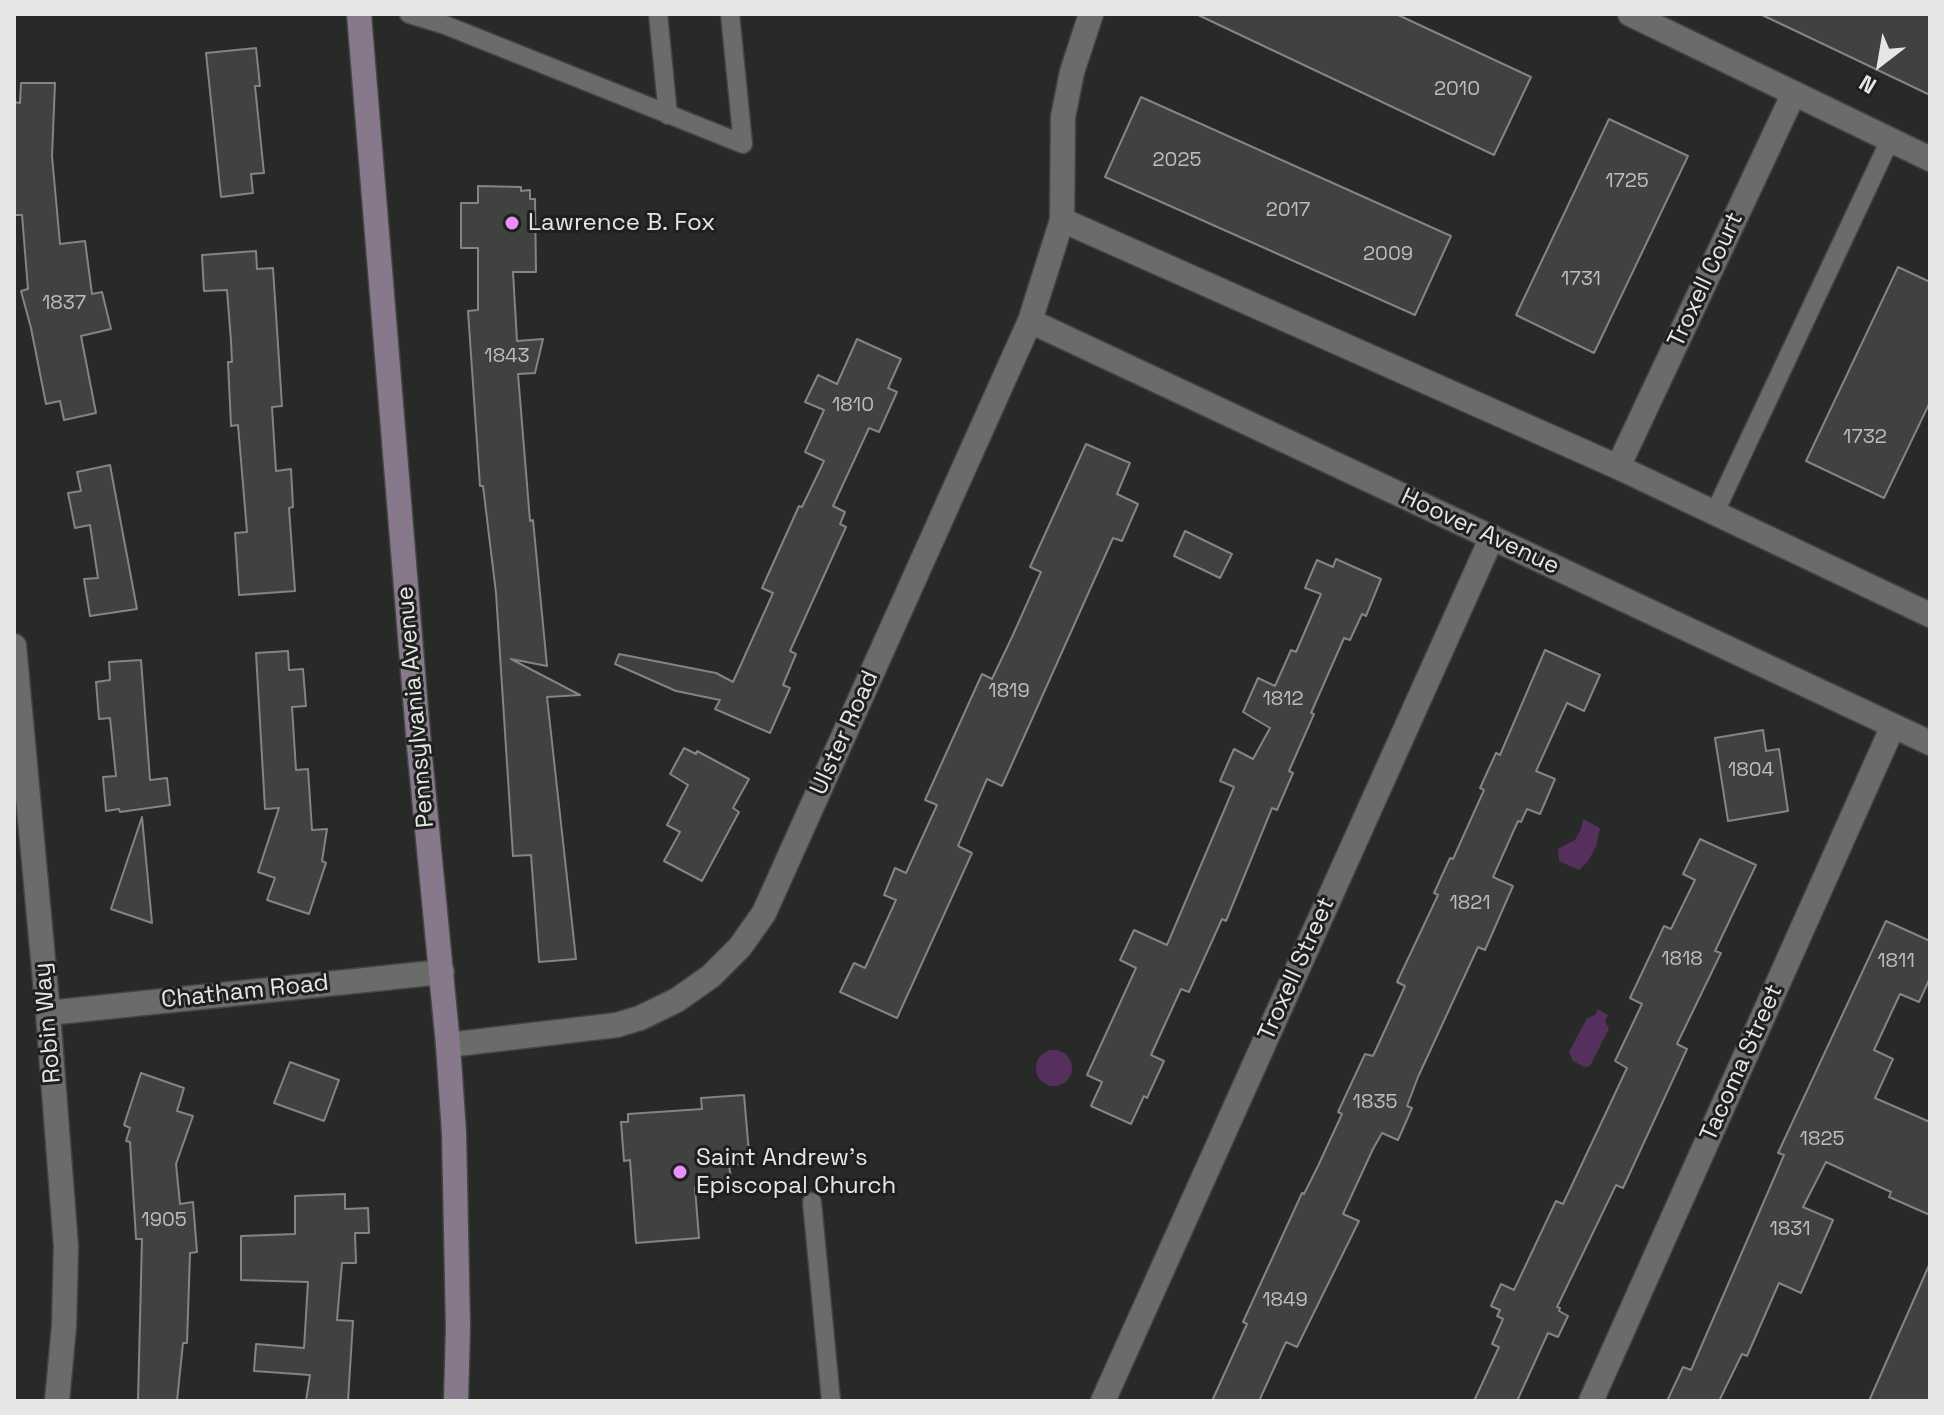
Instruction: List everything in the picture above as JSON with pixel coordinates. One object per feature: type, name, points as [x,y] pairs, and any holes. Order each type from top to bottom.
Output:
[{"type":"street","name":"Pennsylvania Avenue","points":[[359,14],[417,731],[448,1045],[454,1148],[458,1327],[456,1401]]},
{"type":"street","name":"Ulster Road","points":[[448,1045],[617,1025],[640,1018],[677,1000],[711,976],[740,947],[764,913],[1030,321],[1062,220],[1063,117],[1072,72],[1091,14]]},
{"type":"street","points":[[1630,14],[1930,159]]},
{"type":"street","name":"Troxell Court","points":[[1618,467],[1794,93]]},
{"type":"street","points":[[1062,220],[1618,467],[1930,615]]},
{"type":"street","name":"Hoover Avenue","points":[[1030,321],[1930,743]]},
{"type":"street","name":"Troxell Street","points":[[1103,1401],[1492,537]]},
{"type":"street","name":"Robin Way","points":[[14,646],[66,1247],[64,1326],[57,1401]]},
{"type":"street","name":"Tacoma Street","points":[[1591,1401],[1893,726]]},
{"type":"street","name":"Chatham Road","points":[[48,1013],[442,972]]},
{"type":"lane","points":[[409,14],[445,25],[743,144],[730,14]]},
{"type":"lane","points":[[658,14],[668,115]]},
{"type":"lane","points":[[1715,512],[1890,140]]},
{"type":"lane","points":[[812,1202],[831,1401]]},
{"type":"shaded area","points":[[1583,819],[1600,828],[1596,847],[1579,870],[1559,861],[1558,849],[1575,840]]},
{"type":"shaded area","points":[[1598,1009],[1608,1015],[1605,1021],[1609,1029],[1590,1066],[1584,1067],[1573,1061],[1569,1052],[1587,1018],[1595,1015]]},
{"type":"shaded area","points":[[1054,1050],[1067,1055],[1072,1068],[1067,1081],[1054,1086],[1041,1081],[1036,1068],[1041,1055]]},
{"type":"building","points":[[1196,14],[1396,14],[1531,77],[1494,155]]},
{"type":"building","points":[[1760,14],[1930,14],[1930,95],[1842,53]]},
{"type":"building","points":[[256,48],[260,86],[255,86],[264,173],[251,174],[253,193],[221,197],[206,53]]},
{"type":"building","points":[[21,83],[55,83],[52,156],[60,244],[85,241],[92,294],[102,292],[111,329],[81,336],[96,413],[64,420],[60,401],[46,404],[21,291],[28,289],[22,215],[14,215],[14,102],[20,103]]},
{"type":"building","points":[[1141,97],[1451,236],[1415,315],[1105,177]]},
{"type":"building","points":[[1609,119],[1688,156],[1594,353],[1516,315]]},
{"type":"building","points":[[478,186],[521,187],[521,191],[530,190],[530,199],[535,199],[536,272],[513,272],[517,341],[543,339],[535,373],[518,374],[530,521],[533,520],[547,666],[511,659],[580,695],[547,697],[576,959],[539,962],[531,855],[513,856],[496,593],[483,486],[480,486],[468,311],[478,310],[478,248],[461,248],[461,203],[478,203]]},
{"type":"building","points":[[256,251],[257,269],[273,268],[282,406],[272,407],[276,471],[291,469],[293,507],[289,508],[295,591],[239,595],[235,533],[247,532],[238,425],[231,426],[228,362],[232,362],[227,290],[204,291],[202,255]]},
{"type":"building","points":[[1898,267],[1930,282],[1930,402],[1884,498],[1806,461]]},
{"type":"building","points":[[857,339],[901,359],[888,388],[897,392],[879,432],[869,428],[833,506],[845,512],[840,524],[846,527],[790,651],[796,654],[783,685],[790,688],[770,733],[715,709],[720,700],[676,691],[615,664],[619,654],[716,673],[733,682],[773,593],[762,588],[799,506],[802,507],[824,461],[805,452],[824,410],[805,402],[818,375],[837,384]]},
{"type":"building","points":[[1086,444],[1130,463],[1117,494],[1138,504],[1122,541],[1113,538],[1002,786],[987,779],[958,846],[972,853],[897,1018],[840,992],[854,963],[865,968],[896,900],[884,895],[895,868],[906,873],[937,805],[925,800],[982,674],[992,679],[1012,637],[1041,572],[1030,567]]},
{"type":"building","points":[[110,465],[137,609],[90,616],[84,579],[98,578],[90,525],[75,528],[68,493],[81,491],[77,472]]},
{"type":"building","points":[[1185,531],[1232,554],[1220,578],[1174,556]]},
{"type":"building","points":[[1336,559],[1381,579],[1366,616],[1362,614],[1350,640],[1344,638],[1289,771],[1293,773],[1277,810],[1272,808],[1226,921],[1222,919],[1189,992],[1181,989],[1151,1055],[1164,1061],[1131,1124],[1091,1106],[1102,1082],[1087,1075],[1136,968],[1120,960],[1134,930],[1167,945],[1234,787],[1220,781],[1234,749],[1253,759],[1270,728],[1243,712],[1258,678],[1275,686],[1291,650],[1296,652],[1321,594],[1305,588],[1317,560],[1333,567]]},
{"type":"building","points":[[1545,650],[1600,675],[1584,711],[1567,703],[1536,771],[1555,779],[1540,814],[1527,809],[1521,822],[1518,821],[1493,877],[1513,886],[1485,950],[1478,947],[1418,1077],[1407,1106],[1412,1108],[1398,1140],[1382,1133],[1373,1149],[1343,1214],[1359,1221],[1297,1347],[1286,1342],[1259,1401],[1212,1401],[1247,1324],[1243,1322],[1342,1114],[1338,1112],[1365,1054],[1373,1056],[1405,986],[1397,982],[1438,895],[1434,893],[1450,858],[1453,859],[1484,790],[1480,788],[1496,753],[1500,755]]},
{"type":"building","points":[[288,651],[289,670],[303,669],[306,706],[292,707],[296,770],[308,769],[312,830],[327,829],[322,861],[326,863],[309,914],[267,900],[275,878],[258,872],[279,808],[265,809],[256,653]]},
{"type":"building","points":[[141,660],[150,780],[167,778],[170,805],[106,811],[103,777],[116,776],[110,718],[99,719],[96,682],[110,680],[109,662]]},
{"type":"building","points":[[1763,730],[1766,751],[1779,749],[1788,811],[1728,821],[1715,738]]},
{"type":"building","points":[[684,748],[696,754],[697,751],[749,779],[733,808],[739,812],[702,881],[664,861],[680,832],[667,825],[688,785],[670,774]]},
{"type":"building","points":[[142,817],[152,923],[111,909]]},
{"type":"building","points":[[1700,839],[1756,865],[1715,951],[1721,953],[1677,1044],[1687,1049],[1623,1188],[1616,1185],[1557,1307],[1568,1316],[1558,1337],[1548,1333],[1517,1401],[1474,1401],[1499,1347],[1492,1344],[1503,1319],[1497,1316],[1500,1310],[1491,1306],[1501,1284],[1514,1290],[1556,1201],[1563,1204],[1627,1068],[1615,1061],[1642,1004],[1630,998],[1664,926],[1671,929],[1695,880],[1683,874]]},
{"type":"building","points":[[1886,921],[1930,941],[1930,978],[1919,1002],[1900,994],[1874,1050],[1893,1059],[1875,1098],[1930,1122],[1930,1215],[1889,1197],[1891,1192],[1826,1162],[1803,1207],[1833,1220],[1801,1293],[1779,1283],[1747,1356],[1742,1354],[1719,1401],[1667,1401],[1683,1367],[1691,1370],[1784,1155],[1778,1153]]},
{"type":"building","points":[[290,1062],[339,1080],[324,1121],[274,1103]]},
{"type":"building","points":[[141,1073],[184,1088],[177,1111],[193,1116],[176,1164],[180,1204],[193,1202],[197,1252],[190,1253],[187,1343],[183,1343],[177,1401],[138,1401],[142,1239],[136,1239],[130,1142],[126,1141],[130,1128],[124,1125]]},
{"type":"building","name":"Saint Andrew's Episcopal Church","points":[[744,1095],[750,1164],[729,1165],[731,1179],[727,1179],[727,1184],[695,1188],[699,1238],[636,1243],[630,1160],[624,1161],[621,1122],[628,1122],[628,1114],[702,1109],[701,1098]]},
{"type":"building","points":[[345,1194],[345,1209],[368,1208],[369,1233],[355,1233],[356,1263],[342,1263],[337,1320],[353,1321],[348,1401],[306,1401],[310,1375],[254,1371],[256,1344],[304,1348],[308,1282],[241,1280],[241,1236],[295,1234],[295,1196]]},
{"type":"building","points":[[1930,1263],[1930,1401],[1869,1401]]},
{"type":"place","name":"Lawrence B. Fox","points":[[512,223]]},
{"type":"place","name":"Saint Andrew's Episcopal Church","points":[[680,1172]]}]
